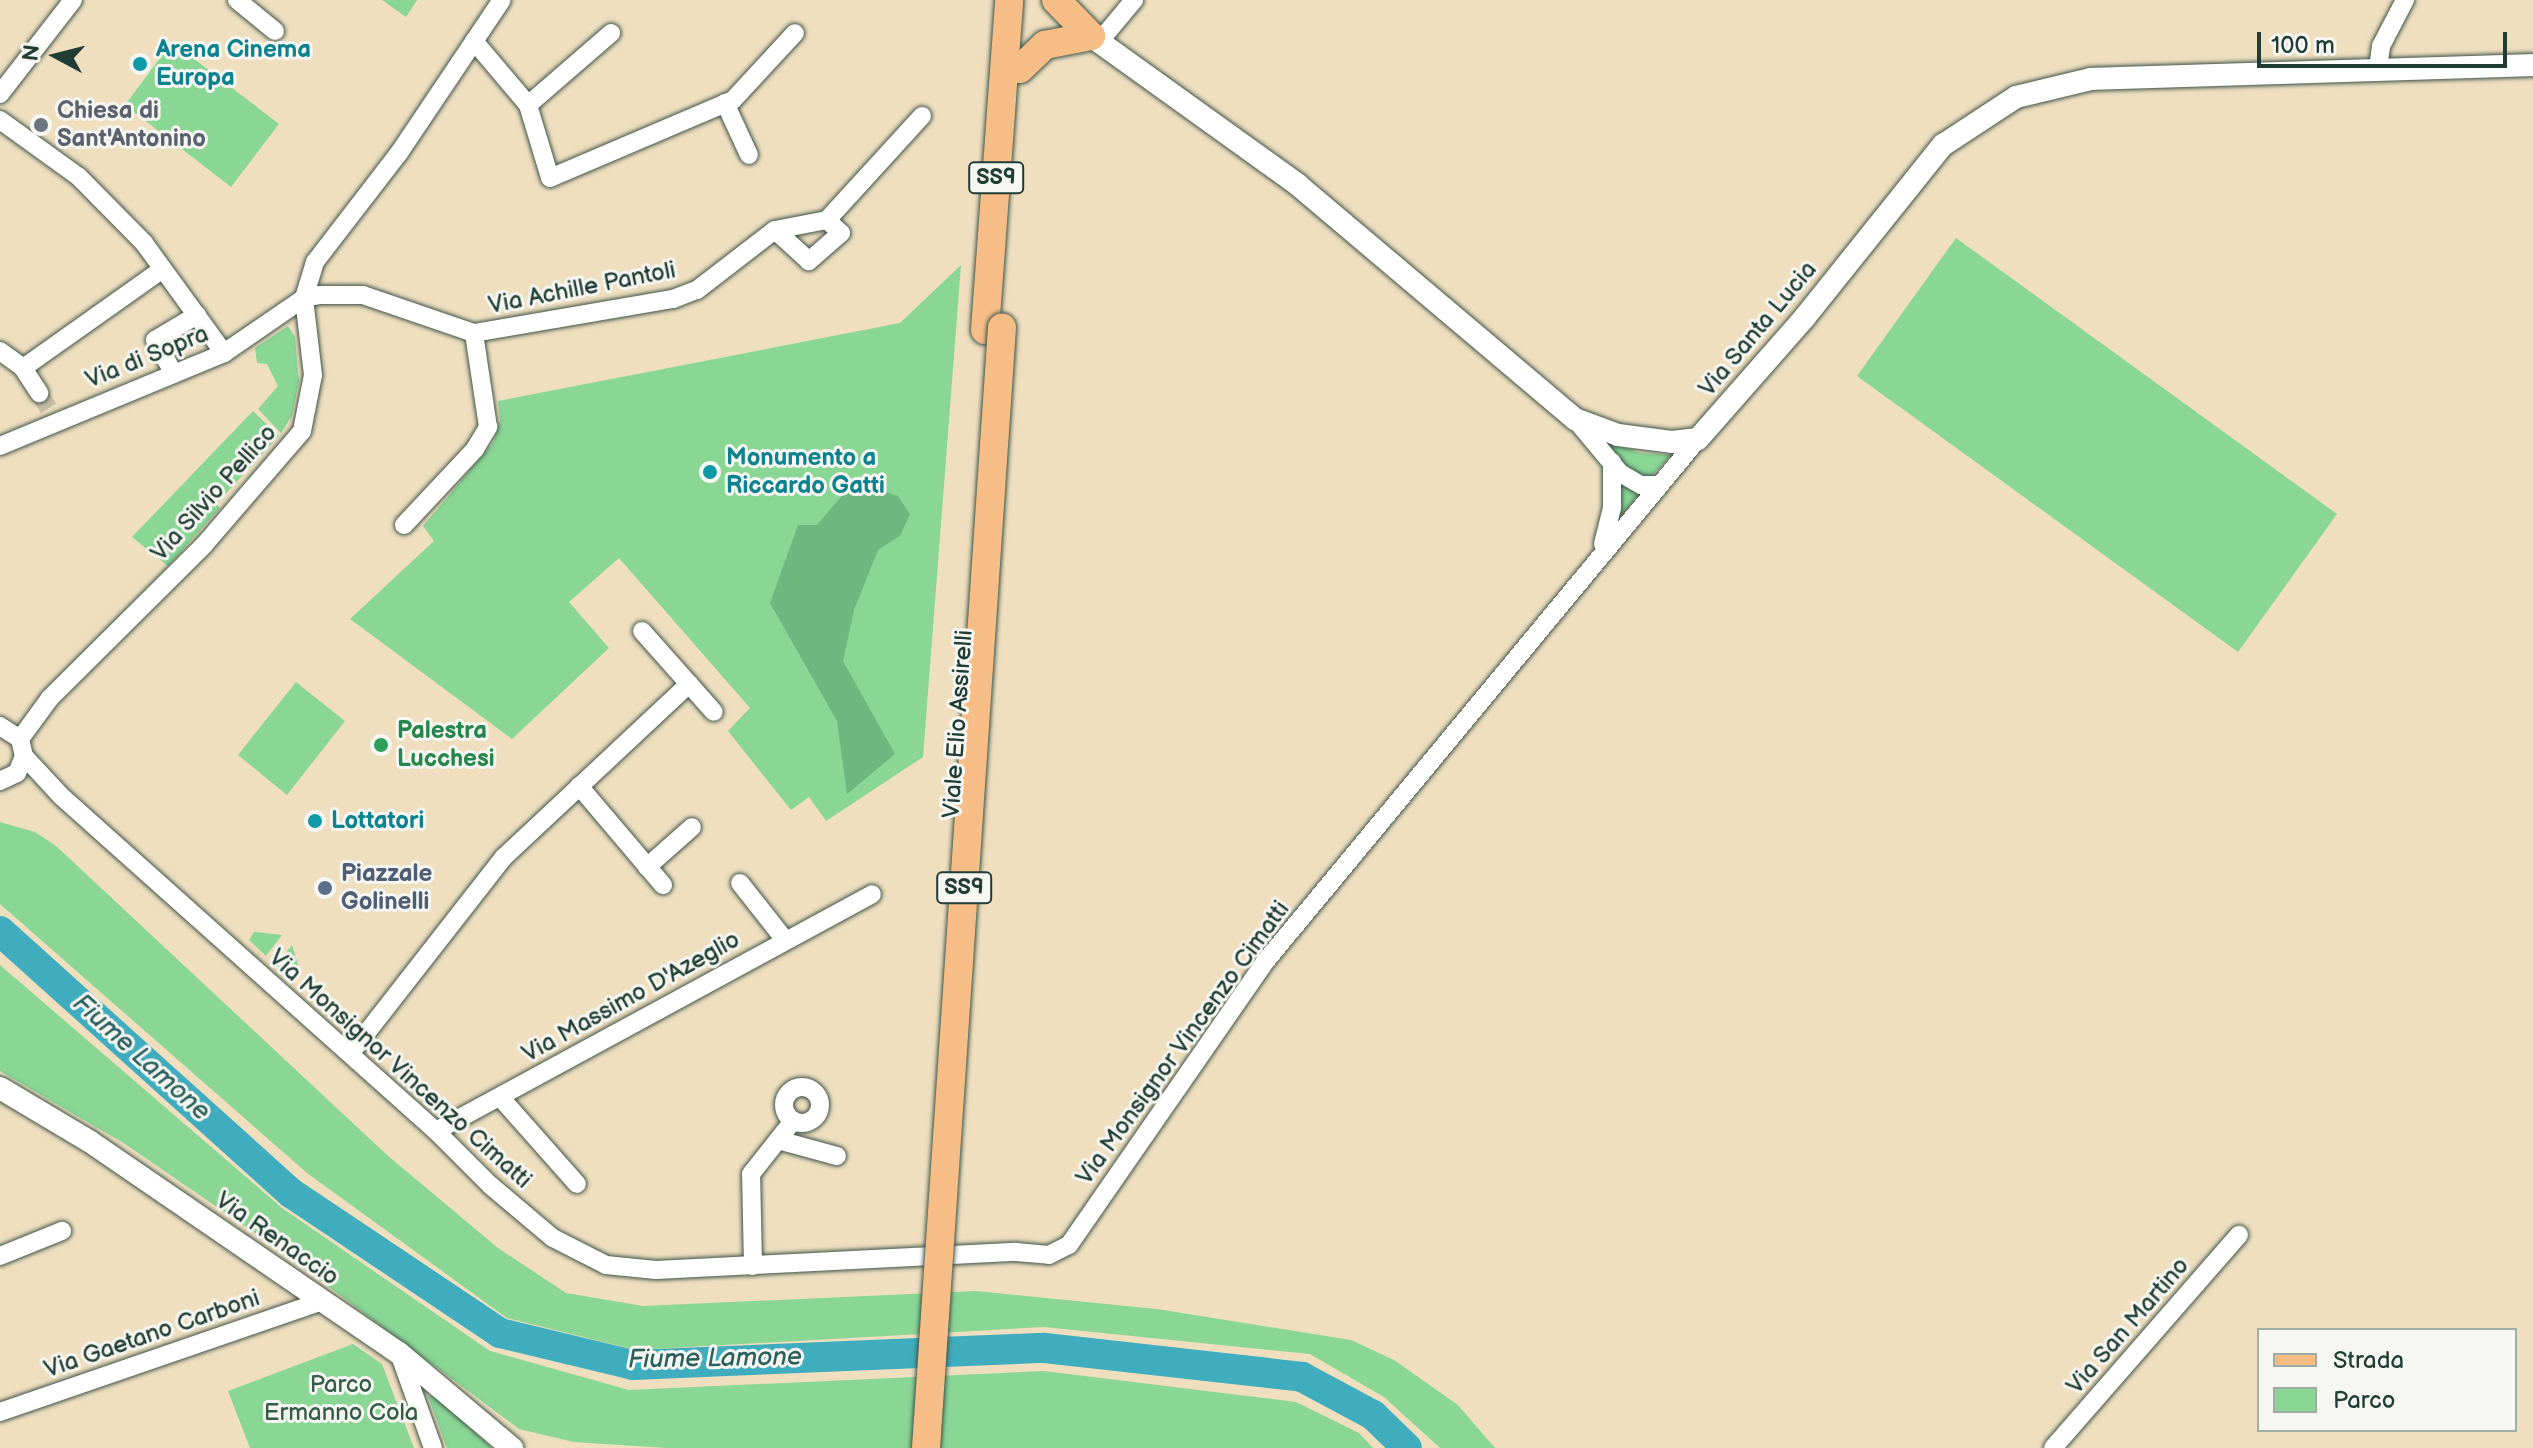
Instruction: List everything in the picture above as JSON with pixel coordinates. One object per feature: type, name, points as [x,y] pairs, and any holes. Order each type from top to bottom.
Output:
[{"type":"main road","name":"Viale Elio Assirelli","points":[[908,1448],[994,329],[1025,0]]},
{"type":"main road","points":[[1056,0],[1095,39]]},
{"type":"main road","name":"Viale Elio Assirelli","points":[[926,1448],[994,329],[1005,9]]},
{"type":"main road","points":[[1020,69],[1045,45],[1095,39]]},
{"type":"street","points":[[0,94],[73,0]]},
{"type":"street","points":[[237,0],[275,31]]},
{"type":"street","name":"Via Silvio Pellico","points":[[13,737],[204,545],[302,431],[313,375],[304,298],[315,262],[399,153],[502,0]]},
{"type":"street","points":[[1134,0],[1095,39],[1298,185],[1575,419],[1628,479],[1656,485]]},
{"type":"street","points":[[2378,68],[2381,46],[2405,0]]},
{"type":"street","points":[[528,105],[611,33]]},
{"type":"street","points":[[474,41],[528,105],[550,178],[725,103],[795,33]]},
{"type":"street","name":"Via Santa Lucia","points":[[1698,439],[1805,317],[1943,145],[2016,97],[2091,79],[2533,65]]},
{"type":"street","points":[[725,103],[749,155]]},
{"type":"street","points":[[775,230],[809,261],[841,233],[827,220],[922,116]]},
{"type":"street","points":[[0,120],[79,177],[163,269],[224,353]]},
{"type":"street","name":"Via Achille Pantoli","points":[[304,298],[333,291],[363,295],[474,333],[673,299],[697,290],[775,230],[827,220]]},
{"type":"street","points":[[23,368],[163,269]]},
{"type":"street","name":"Via di Sopra","points":[[0,446],[53,416],[174,374],[224,353],[304,298]]},
{"type":"street","points":[[174,374],[155,340],[197,315]]},
{"type":"street","name":"Via Achille Pantoli","points":[[404,525],[475,449],[488,427],[474,333]]},
{"type":"street","points":[[0,351],[23,368],[39,393]]},
{"type":"street","points":[[1575,419],[1644,441],[1698,439]]},
{"type":"street","name":"Via Monsignor Vincenzo Cimatti","points":[[13,737],[61,796],[553,1238],[606,1265],[656,1270],[1016,1252],[1049,1255],[1069,1245],[1265,962],[1656,485],[1698,439]]},
{"type":"street","name":"Via Monsignor Vincenzo Cimatti","points":[[1602,551],[1612,508],[1612,462]]},
{"type":"street","points":[[642,631],[714,712]]},
{"type":"street","points":[[350,1054],[503,858],[689,684]]},
{"type":"street","name":"Via Monsignor Vincenzo Cimatti","points":[[13,737],[6,779],[61,796]]},
{"type":"street","points":[[579,786],[663,885]]},
{"type":"street","points":[[647,867],[692,827]]},
{"type":"street","name":"Via Massimo D'Azeglio","points":[[740,883],[785,940]]},
{"type":"street","name":"Via Massimo D'Azeglio","points":[[436,1131],[872,894]]},
{"type":"street","name":"Via Renaccio","points":[[0,1088],[89,1141],[320,1302],[399,1353],[512,1448]]},
{"type":"street","points":[[500,1097],[577,1184]]},
{"type":"street","points":[[753,1266],[751,1174],[793,1121]]},
{"type":"street","points":[[778,1140],[837,1156]]},
{"type":"street","points":[[0,1256],[62,1231]]},
{"type":"street","name":"Via San Martino","points":[[2053,1448],[2239,1235]]},
{"type":"street","name":"Via Gaetano Carboni","points":[[0,1412],[320,1302]]},
{"type":"street","points":[[399,1353],[433,1448]]},
{"type":"green space","points":[[382,0],[417,0],[406,17]]},
{"type":"green space","points":[[172,42],[279,124],[231,187],[125,105]]},
{"type":"green space","points":[[1956,238],[2337,514],[2238,652],[1857,376]]},
{"type":"green space","points":[[961,265],[923,757],[826,821],[809,797],[791,810],[728,731],[750,708],[619,558],[569,602],[609,648],[512,739],[350,619],[434,541],[423,526],[493,443],[500,421],[498,401],[900,323]]},
{"type":"green space","points":[[288,326],[295,337],[299,381],[292,416],[281,433],[258,409],[278,386],[267,364],[257,363],[255,348]]},
{"type":"green space","points":[[253,411],[279,436],[218,502],[204,490],[220,508],[168,566],[132,537]]},
{"type":"green space","points":[[1610,443],[1641,453],[1671,455],[1650,478],[1636,476],[1620,465],[1606,447]]},
{"type":"green space","points":[[1617,474],[1642,490],[1623,514],[1615,511]]},
{"type":"green space","points":[[869,486],[898,496],[910,514],[900,536],[878,550],[854,610],[843,661],[895,754],[847,794],[837,721],[770,603],[798,525],[817,525],[846,491]]},
{"type":"green space","points":[[296,682],[345,721],[287,795],[238,755]]},
{"type":"green space","points":[[0,822],[35,832],[55,845],[387,1155],[498,1248],[566,1293],[643,1306],[976,1291],[1157,1309],[1351,1340],[1394,1360],[1458,1405],[1495,1448],[1440,1448],[1384,1397],[1310,1354],[1044,1327],[636,1350],[507,1318],[307,1173],[0,904]]},
{"type":"green space","points":[[254,932],[282,935],[266,956],[249,940]]},
{"type":"green space","points":[[292,945],[300,971],[293,980],[276,965]]},
{"type":"green space","points":[[0,965],[282,1208],[490,1351],[629,1390],[1044,1371],[1296,1402],[1359,1433],[1373,1448],[667,1448],[574,1442],[519,1429],[281,1251],[125,1144],[0,1071]]},
{"type":"green space","name":"Parco Ermanno Cola","points":[[353,1344],[382,1364],[414,1448],[250,1448],[228,1391]]},
{"type":"green space","points":[[428,1396],[439,1399],[492,1448],[447,1448]]},
{"type":"waterway","name":"Fiume Lamone","points":[[0,931],[291,1193],[500,1333],[633,1365],[1045,1348],[1302,1377],[1373,1415],[1407,1448]]},
{"type":"tunnel","points":[[39,393],[51,412]]},
{"type":"place","name":"Arena Cinema Europa","points":[[140,64]]},
{"type":"place","name":"Chiesa di Sant'Antonino","points":[[41,125]]},
{"type":"place","name":"Monumento a Riccardo Gatti","points":[[710,472]]},
{"type":"place","name":"Palestra Lucchesi","points":[[381,745]]},
{"type":"place","name":"Lottatori","points":[[315,821]]},
{"type":"place","name":"Piazzale Golinelli","points":[[325,888]]}]
